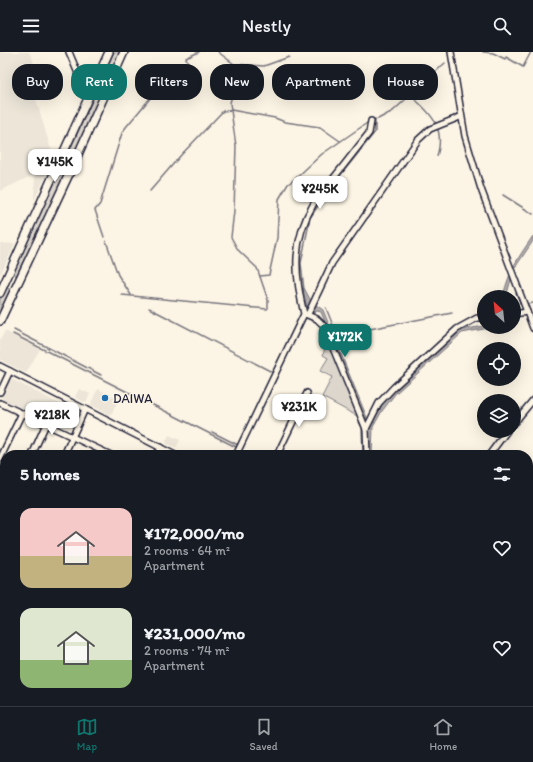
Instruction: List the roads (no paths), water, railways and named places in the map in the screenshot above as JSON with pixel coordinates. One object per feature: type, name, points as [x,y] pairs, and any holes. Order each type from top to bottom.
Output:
[{"type":"main road","points":[[105,64],[110,52]]},
{"type":"main road","points":[[119,64],[124,52]]},
{"type":"main road","points":[[0,293],[2,282],[59,166],[88,100]]},
{"type":"main road","points":[[0,321],[102,100]]},
{"type":"main road","points":[[59,166],[70,172]]},
{"type":"main road","points":[[2,282],[18,283]]},
{"type":"street","points":[[69,52],[74,64]]},
{"type":"street","points":[[451,52],[460,117],[481,189],[533,328]]},
{"type":"street","points":[[238,450],[332,263],[418,140],[436,126],[460,117]]},
{"type":"street","points":[[367,450],[366,428],[324,326],[307,313],[298,290],[296,268],[299,240],[305,222],[314,203],[368,133],[371,121]]},
{"type":"street","points":[[521,313],[527,312]]},
{"type":"street","points":[[366,428],[369,420],[386,394],[458,329],[477,318]]},
{"type":"street","points":[[0,366],[166,450]]},
{"type":"street","points":[[0,392],[10,371]]},
{"type":"street","points":[[279,450],[306,393]]},
{"type":"street","points":[[521,415],[533,400]]},
{"type":"street","points":[[0,403],[97,449]]},
{"type":"street","points":[[66,450],[85,409]]},
{"type":"street","points":[[4,450],[22,413]]},
{"type":"street","points":[[34,450],[46,424]]},
{"type":"street","points":[[492,450],[501,438]]},
{"type":"waterway","points":[[104,237],[95,210],[100,204],[122,133],[157,90],[188,63],[186,58],[199,52]]},
{"type":"waterway","points":[[218,52],[234,64],[264,66],[289,57]]},
{"type":"waterway","points":[[483,52],[493,53],[505,59],[506,57],[523,67],[531,52]]},
{"type":"waterway","points":[[260,276],[269,275],[277,238],[279,199],[288,184],[322,154],[370,121],[378,119],[393,111],[445,63]]},
{"type":"waterway","points":[[122,295],[268,308],[268,300],[257,268],[238,250],[231,237],[234,211],[236,146],[231,100]]},
{"type":"waterway","points":[[416,100],[424,107],[438,128],[439,146],[437,156]]},
{"type":"waterway","points":[[150,191],[181,155],[223,111],[231,110],[275,118],[285,122],[320,127],[340,141]]},
{"type":"waterway","points":[[304,290],[301,263],[310,218],[327,192],[375,132],[375,119]]},
{"type":"waterway","points":[[503,195],[533,214]]},
{"type":"waterway","points":[[106,241],[118,275],[131,295]]},
{"type":"waterway","points":[[527,304],[533,303]]},
{"type":"waterway","points":[[149,308],[272,372]]},
{"type":"waterway","points":[[326,308],[334,328],[349,333],[452,313]]},
{"type":"waterway","points":[[296,336],[305,318]]},
{"type":"waterway","points":[[14,330],[101,375]]},
{"type":"waterway","points":[[13,334],[236,447]]},
{"type":"waterway","points":[[359,422],[362,428],[363,450]]},
{"type":"waterway","points":[[212,432],[238,445]]},
{"type":"place","name":"DAIWA","points":[[105,398]]}]
